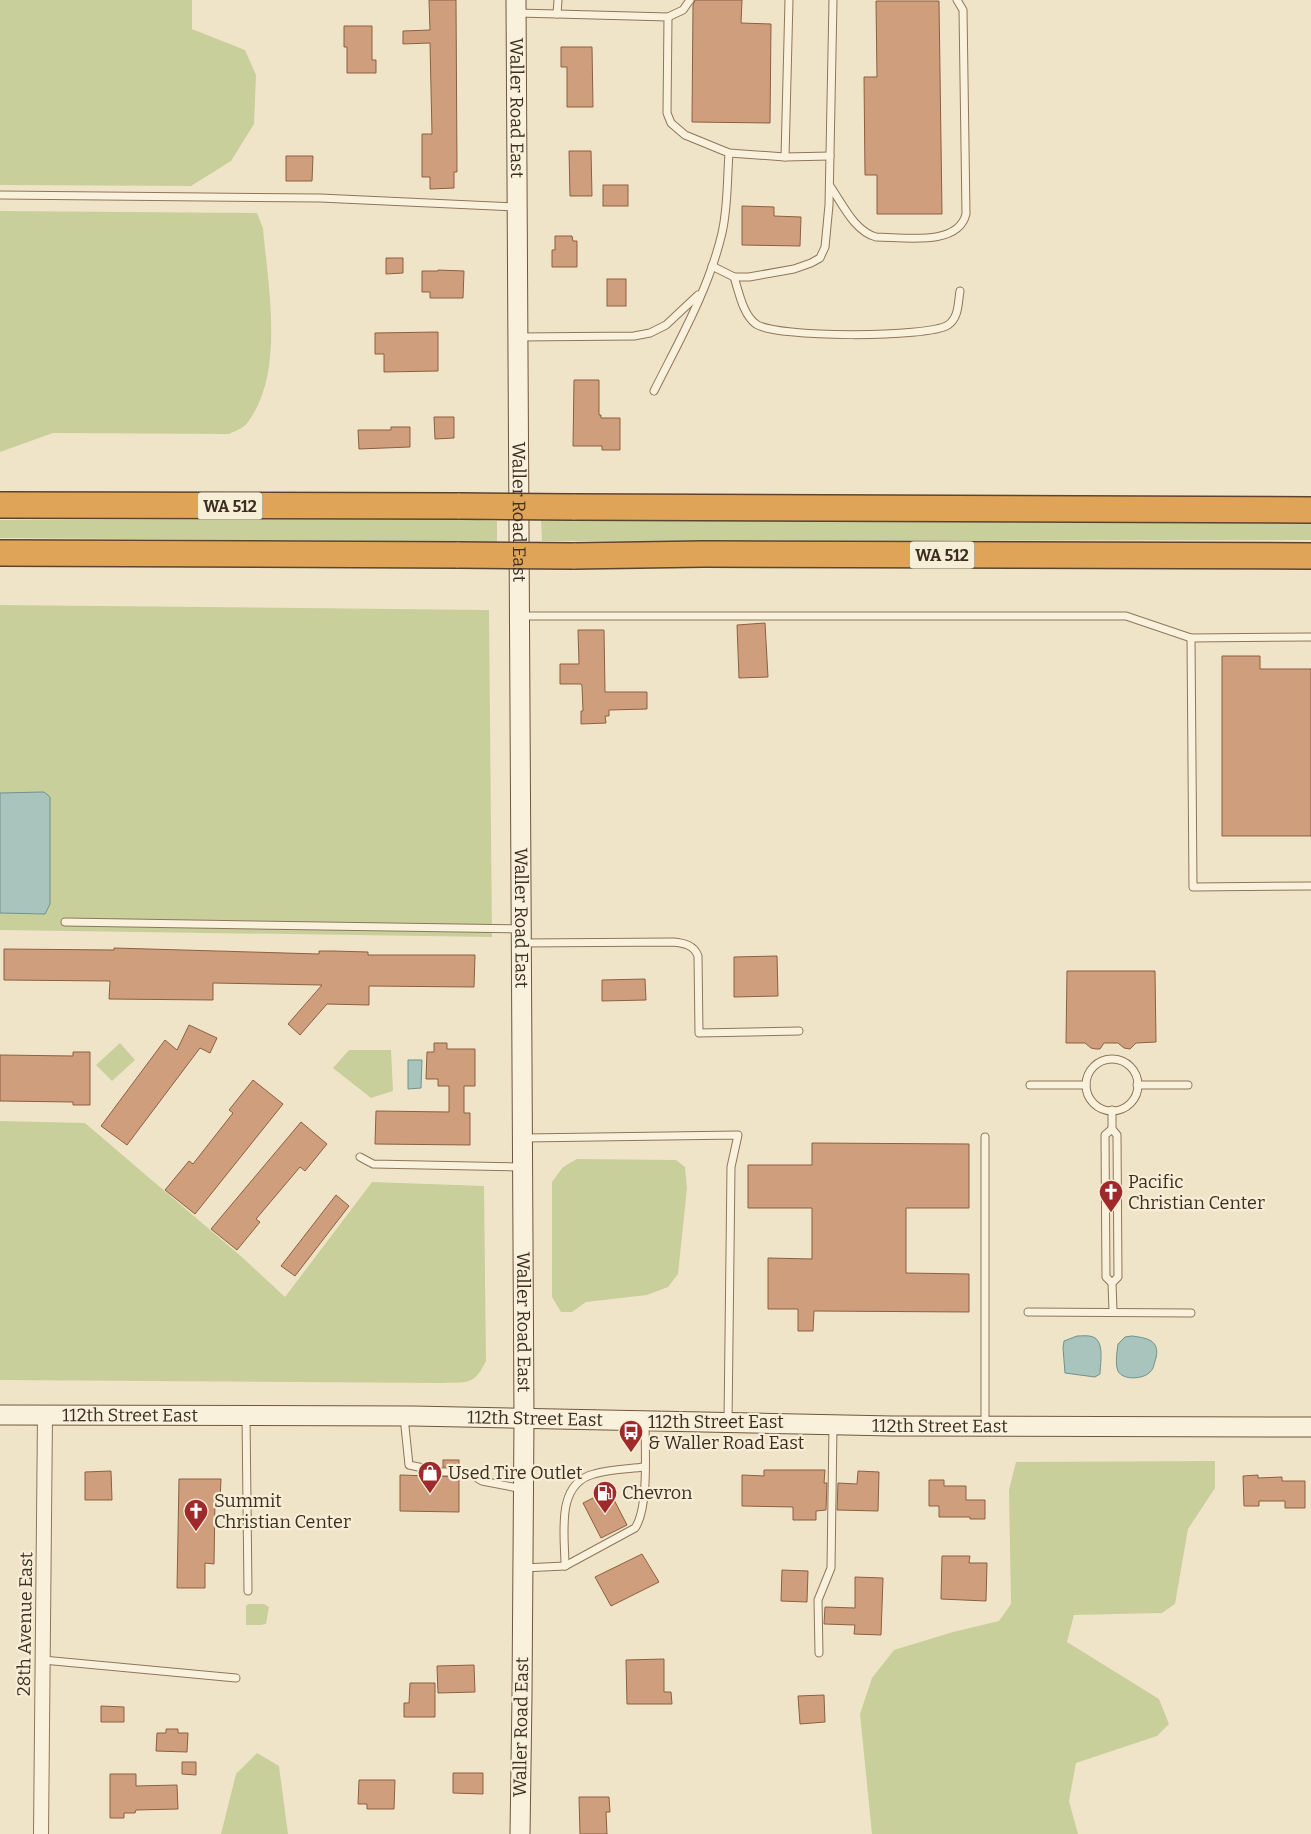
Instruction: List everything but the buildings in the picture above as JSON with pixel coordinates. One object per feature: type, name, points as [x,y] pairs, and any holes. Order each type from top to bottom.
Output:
[{"type":"highway","name":"WA 512","points":[[0,505],[1311,510]]},
{"type":"highway","name":"WA 512","points":[[0,553],[573,556],[714,554],[1311,556]]},
{"type":"street","name":"Waller Road East","points":[[516,6],[524,1420],[520,1834]]},
{"type":"street","name":"112th Street East","points":[[0,1415],[404,1416],[833,1425],[1311,1427]]},
{"type":"street","name":"28th Avenue East","points":[[42,1834],[45,1415]]},
{"type":"lane","points":[[557,14],[558,0]]},
{"type":"lane","points":[[516,6],[557,14],[668,17],[683,10],[690,0]]},
{"type":"lane","points":[[784,157],[789,0]]},
{"type":"lane","points":[[712,266],[734,277],[749,277],[794,269],[820,258],[825,247],[828,231],[834,0]]},
{"type":"lane","points":[[830,186],[860,229],[868,235],[876,237],[936,238],[950,234],[964,222],[966,214],[963,10],[957,0]]},
{"type":"lane","points":[[668,17],[667,113],[671,123],[685,135],[729,153],[784,157],[830,156]]},
{"type":"lane","points":[[654,391],[702,292],[712,266],[722,232],[729,153]]},
{"type":"lane","points":[[0,195],[320,198],[517,207]]},
{"type":"lane","points":[[734,277],[750,319],[758,326],[778,331],[911,334],[937,330],[952,322],[956,316],[960,290]]},
{"type":"lane","points":[[518,337],[634,336],[650,333],[666,325],[702,292]]},
{"type":"lane","points":[[520,616],[1126,616],[1191,638],[1311,638]]},
{"type":"lane","points":[[1191,638],[1193,887],[1311,886]]},
{"type":"lane","points":[[65,922],[684,943],[695,950],[698,956],[699,1033],[799,1031]]},
{"type":"lane","points":[[1112,1059],[1120,1060],[1133,1069],[1138,1085],[1133,1100],[1120,1109],[1112,1110],[1096,1105],[1087,1093],[1086,1085],[1091,1069],[1104,1060],[1112,1059]]},
{"type":"lane","points":[[1030,1085],[1086,1085]]},
{"type":"lane","points":[[1138,1085],[1188,1085]]},
{"type":"lane","points":[[1112,1110],[1112,1130],[1117,1135],[1118,1277],[1112,1284],[1112,1311]]},
{"type":"lane","points":[[1112,1130],[1105,1135],[1106,1277],[1112,1284]]},
{"type":"lane","points":[[522,1138],[738,1135],[731,1167],[728,1423]]},
{"type":"lane","points":[[985,1137],[985,1426]]},
{"type":"lane","points":[[360,1157],[373,1164],[523,1167]]},
{"type":"lane","points":[[1028,1312],[1112,1311],[1191,1313]]},
{"type":"lane","points":[[246,1416],[248,1591]]},
{"type":"lane","points":[[404,1416],[409,1465],[442,1472],[466,1472],[482,1481],[523,1489]]},
{"type":"lane","points":[[523,1568],[565,1566],[635,1528],[640,1520],[644,1506],[645,1422]]},
{"type":"lane","points":[[820,1653],[818,1600],[831,1568],[833,1425]]},
{"type":"lane","points":[[565,1566],[565,1506],[574,1486],[583,1477],[594,1473],[644,1467]]},
{"type":"lane","points":[[43,1660],[236,1678]]},
{"type":"green space","points":[[0,0],[192,0],[192,29],[245,50],[256,75],[254,124],[231,161],[191,186],[0,185]]},
{"type":"green space","points":[[0,211],[257,213],[263,228],[268,276],[271,328],[270,354],[267,379],[259,402],[248,422],[229,434],[53,433],[0,452]]},
{"type":"green space","points":[[458,519],[497,521],[497,542],[0,538],[0,520]]},
{"type":"green space","points":[[541,520],[1311,523],[1311,540],[542,541]]},
{"type":"green space","points":[[0,605],[489,610],[492,937],[0,930],[0,913],[45,914],[44,792],[0,793]]},
{"type":"green space","points":[[120,1043],[135,1060],[112,1081],[96,1065]]},
{"type":"green space","points":[[349,1050],[391,1050],[393,1091],[371,1098],[333,1068]]},
{"type":"green space","points":[[0,1121],[85,1123],[243,1258],[285,1297],[372,1182],[484,1186],[486,1361],[482,1369],[473,1379],[458,1383],[0,1380]]},
{"type":"green space","points":[[577,1159],[676,1160],[685,1167],[687,1188],[678,1274],[668,1287],[647,1295],[586,1302],[572,1312],[561,1312],[552,1297],[552,1182],[563,1167]]},
{"type":"green space","points":[[1215,1461],[1215,1488],[1188,1529],[1175,1604],[1162,1613],[1074,1615],[1067,1642],[1159,1699],[1169,1724],[1157,1736],[1076,1763],[1069,1801],[1078,1834],[872,1834],[860,1714],[872,1678],[894,1650],[953,1632],[999,1621],[1011,1604],[1009,1490],[1016,1462]]},
{"type":"green space","points":[[248,1604],[264,1604],[269,1607],[266,1624],[246,1625],[246,1606]]},
{"type":"green space","points":[[257,1753],[279,1766],[288,1834],[221,1834],[236,1774]]},
{"type":"water","points":[[44,792],[50,797],[50,904],[45,914],[0,913],[0,793]]},
{"type":"water","points":[[408,1060],[422,1060],[421,1088],[408,1089]]},
{"type":"water","points":[[1077,1336],[1091,1336],[1097,1339],[1099,1343],[1101,1354],[1100,1374],[1095,1377],[1065,1373],[1064,1341]]},
{"type":"water","points":[[1132,1336],[1151,1341],[1156,1347],[1157,1352],[1152,1369],[1147,1374],[1129,1378],[1118,1371],[1116,1358],[1118,1344],[1125,1337]]},
{"type":"place","name":"Pacific Christian Center","points":[[1111,1213]]},
{"type":"place","name":"112th Street East & Waller Road East","points":[[631,1453]]},
{"type":"place","name":"Used Tire Outlet","points":[[430,1494]]},
{"type":"place","name":"Chevron","points":[[605,1514]]},
{"type":"place","name":"Summit Christian Center","points":[[196,1532]]}]
